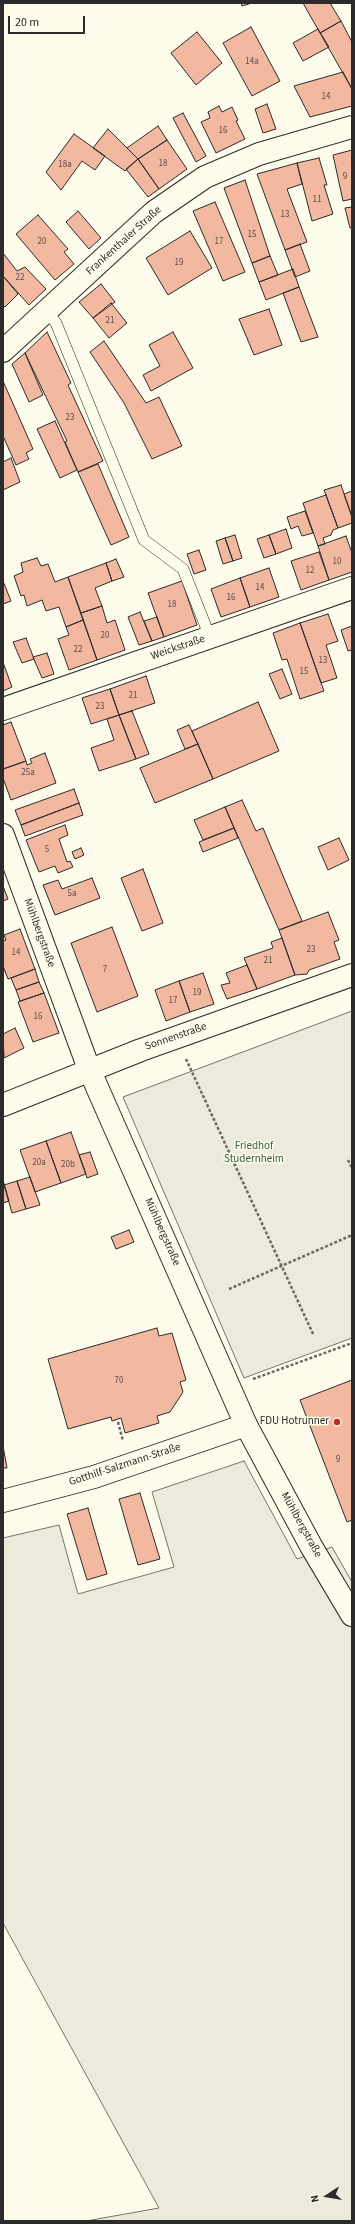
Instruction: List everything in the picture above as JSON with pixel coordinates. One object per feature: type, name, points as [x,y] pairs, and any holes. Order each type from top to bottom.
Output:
[{"type":"street","name":"Frankenthaler Straße","points":[[3,351],[154,212],[205,178],[259,154],[352,127]]},
{"type":"street","name":"Weickstraße","points":[[3,709],[352,588]]},
{"type":"street","name":"Mühlbergstraße","points":[[3,835],[89,1069],[229,1388],[246,1425],[311,1546],[352,1615]]},
{"type":"street","name":"Sonnenstraße","points":[[3,1105],[89,1069],[352,975]]},
{"type":"street","name":"Gotthilf-Salzmann-Straße","points":[[3,1501],[94,1477],[246,1425]]},
{"type":"lane","points":[[47,311],[56,324],[144,540],[182,568],[210,637]]},
{"type":"path","points":[[176,1037],[314,1336]]},
{"type":"path","points":[[348,1160],[352,1168]]},
{"type":"path","points":[[230,1289],[352,1235]]},
{"type":"path","points":[[229,1388],[352,1343]]},
{"type":"green space","name":"Friedhof Studernheim","points":[[352,1011],[352,1338],[244,1378],[123,1097]]},
{"type":"green space","points":[[244,1461],[297,1559],[332,1547],[352,1582],[352,2221],[86,2221],[159,2208],[3,1923],[3,1538],[59,1525],[78,1594],[174,1567],[152,1492]]},
{"type":"building","points":[[241,3],[252,3],[242,6]]},
{"type":"building","points":[[303,3],[330,3],[341,21],[320,33]]},
{"type":"building","points":[[341,21],[352,42],[352,89],[320,33]]},
{"type":"building","points":[[251,27],[280,81],[252,96],[223,43]]},
{"type":"building","points":[[318,29],[329,47],[303,61],[293,43]]},
{"type":"building","points":[[197,32],[222,63],[196,85],[171,53]]},
{"type":"building","points":[[343,72],[352,89],[352,106],[310,117],[294,86]]},
{"type":"building","points":[[267,104],[276,129],[263,133],[255,109]]},
{"type":"building","points":[[219,106],[222,112],[232,107],[238,120],[236,121],[245,139],[216,153],[201,122],[210,118],[208,112]]},
{"type":"building","points":[[183,113],[206,156],[196,162],[173,118]]},
{"type":"building","points":[[158,126],[167,140],[138,159],[127,148]]},
{"type":"building","points":[[108,129],[138,159],[125,171],[93,148]]},
{"type":"building","points":[[74,134],[105,156],[95,170],[82,161],[61,190],[46,172]]},
{"type":"building","points":[[167,140],[187,169],[159,189],[138,159]]},
{"type":"building","points":[[352,150],[352,199],[343,201],[333,155]]},
{"type":"building","points":[[319,158],[327,185],[324,185],[333,214],[312,221],[297,163]]},
{"type":"building","points":[[138,159],[159,189],[148,197],[126,169]]},
{"type":"building","points":[[297,163],[302,184],[287,189],[307,242],[285,250],[257,174]]},
{"type":"building","points":[[245,180],[270,256],[252,263],[224,188]]},
{"type":"building","points":[[215,202],[245,272],[223,281],[193,211]]},
{"type":"building","points":[[352,207],[352,228],[350,228],[345,208]]},
{"type":"building","points":[[78,211],[101,238],[89,249],[66,222]]},
{"type":"building","points":[[38,215],[68,249],[64,252],[74,264],[55,280],[16,234]]},
{"type":"building","points":[[190,231],[212,268],[168,295],[146,258]]},
{"type":"building","points":[[300,244],[310,271],[295,277],[285,250]]},
{"type":"building","points":[[3,253],[17,271],[25,267],[46,289],[29,305],[3,276]]},
{"type":"building","points":[[270,256],[278,275],[259,282],[252,263]]},
{"type":"building","points":[[293,269],[299,287],[266,300],[259,282]]},
{"type":"building","points":[[3,276],[18,294],[5,307],[3,305]]},
{"type":"building","points":[[101,284],[115,302],[93,318],[79,302]]},
{"type":"building","points":[[299,287],[318,337],[301,342],[283,293]]},
{"type":"building","points":[[111,303],[127,323],[109,338],[93,318]]},
{"type":"building","points":[[269,309],[282,345],[254,355],[239,319]]},
{"type":"building","points":[[47,332],[71,383],[68,385],[103,461],[78,472],[65,442],[67,441],[25,353]]},
{"type":"building","points":[[173,332],[193,368],[151,391],[143,375],[160,366],[149,345]]},
{"type":"building","points":[[104,341],[146,403],[159,397],[182,446],[152,459],[124,403],[90,352]]},
{"type":"building","points":[[25,353],[43,395],[29,402],[12,364]]},
{"type":"building","points":[[3,381],[33,449],[26,453],[29,459],[16,465],[3,436]]},
{"type":"building","points":[[55,421],[77,470],[60,478],[37,429]]},
{"type":"building","points":[[11,458],[20,482],[3,490],[3,462]]},
{"type":"building","points":[[98,464],[129,537],[111,545],[78,472]]},
{"type":"building","points":[[341,485],[352,517],[352,523],[338,528],[324,490]]},
{"type":"building","points":[[352,491],[352,517],[344,494]]},
{"type":"building","points":[[326,495],[338,528],[333,530],[331,535],[323,538],[325,544],[318,546],[303,503]]},
{"type":"building","points":[[305,511],[313,533],[302,536],[298,526],[291,529],[287,517]]},
{"type":"building","points":[[286,529],[292,548],[276,554],[269,535]]},
{"type":"building","points":[[235,535],[242,558],[233,561],[225,538]]},
{"type":"building","points":[[269,535],[276,554],[264,558],[257,539]]},
{"type":"building","points":[[346,536],[352,553],[352,572],[329,580],[318,546]]},
{"type":"building","points":[[225,538],[233,561],[223,564],[216,541]]},
{"type":"building","points":[[199,550],[206,570],[194,574],[187,554]]},
{"type":"building","points":[[319,552],[329,580],[301,590],[291,561]]},
{"type":"building","points":[[37,558],[41,566],[48,564],[55,582],[68,577],[83,620],[66,627],[59,607],[46,611],[42,600],[27,606],[24,595],[21,596],[14,576],[23,572],[21,563]]},
{"type":"building","points":[[116,559],[124,577],[112,581],[106,563]]},
{"type":"building","points":[[106,563],[112,581],[95,588],[102,606],[81,613],[68,577]]},
{"type":"building","points":[[269,568],[279,597],[250,607],[240,578]]},
{"type":"building","points":[[240,578],[250,607],[221,617],[211,589]]},
{"type":"building","points":[[3,581],[11,601],[3,604]]},
{"type":"building","points":[[182,581],[197,625],[164,637],[148,593]]},
{"type":"building","points":[[102,606],[107,623],[115,620],[125,650],[97,660],[81,613]]},
{"type":"building","points":[[140,612],[152,641],[139,645],[128,617]]},
{"type":"building","points":[[328,614],[338,641],[326,645],[337,678],[321,683],[300,623]]},
{"type":"building","points":[[157,617],[164,637],[152,641],[144,621]]},
{"type":"building","points":[[83,620],[97,660],[69,670],[58,639],[69,635],[66,627]]},
{"type":"building","points":[[300,623],[324,691],[300,699],[287,659],[282,660],[273,633]]},
{"type":"building","points":[[352,626],[352,650],[348,651],[341,630]]},
{"type":"building","points":[[26,638],[34,659],[22,663],[13,642]]},
{"type":"building","points":[[47,653],[54,674],[42,678],[33,657]]},
{"type":"building","points":[[4,665],[12,687],[3,691],[3,666]]},
{"type":"building","points":[[282,669],[292,694],[280,699],[269,674]]},
{"type":"building","points":[[146,676],[155,703],[119,715],[110,689]]},
{"type":"building","points":[[110,689],[119,715],[91,724],[82,698]]},
{"type":"building","points":[[258,702],[279,751],[213,779],[192,731]]},
{"type":"building","points":[[132,711],[149,754],[136,759],[119,715]]},
{"type":"building","points":[[119,715],[136,759],[99,771],[91,748],[114,740],[107,719]]},
{"type":"building","points":[[11,722],[26,761],[3,769],[3,725]]},
{"type":"building","points":[[189,725],[198,744],[185,749],[177,730]]},
{"type":"building","points":[[198,744],[213,779],[155,803],[140,768]]},
{"type":"building","points":[[45,753],[56,783],[11,800],[3,778],[3,769],[26,761],[27,765],[32,763],[30,759]]},
{"type":"building","points":[[74,789],[79,803],[21,825],[15,810]]},
{"type":"building","points":[[242,800],[256,831],[263,828],[302,921],[279,930],[225,807]]},
{"type":"building","points":[[79,803],[83,815],[25,836],[21,825]]},
{"type":"building","points":[[225,807],[234,828],[203,840],[194,820]]},
{"type":"building","points":[[65,825],[68,835],[59,839],[67,862],[70,861],[73,867],[58,873],[55,866],[39,872],[26,840]]},
{"type":"building","points":[[234,828],[238,838],[203,852],[199,842]]},
{"type":"building","points":[[339,838],[349,860],[328,870],[318,847]]},
{"type":"building","points":[[81,848],[84,855],[75,859],[72,852]]},
{"type":"building","points":[[143,869],[163,923],[142,931],[121,878]]},
{"type":"building","points":[[92,878],[100,898],[55,915],[43,885],[58,880],[62,889]]},
{"type":"building","points":[[3,886],[8,899],[3,901]]},
{"type":"building","points":[[328,912],[339,940],[334,942],[340,959],[309,970],[307,974],[295,975],[279,930]]},
{"type":"building","points":[[112,927],[138,996],[97,1012],[71,943]]},
{"type":"building","points":[[20,929],[35,969],[8,979],[3,966],[3,941],[6,940],[4,935]]},
{"type":"building","points":[[282,938],[295,975],[257,989],[244,958],[273,948],[271,942]]},
{"type":"building","points":[[247,965],[257,989],[227,999],[221,985],[230,983],[226,973]]},
{"type":"building","points":[[35,969],[39,982],[16,990],[11,978]]},
{"type":"building","points":[[203,973],[214,1004],[190,1012],[179,981]]},
{"type":"building","points":[[179,981],[190,1012],[166,1021],[155,990]]},
{"type":"building","points":[[39,982],[44,993],[20,1001],[16,990]]},
{"type":"building","points":[[44,993],[59,1033],[33,1042],[18,1002]]},
{"type":"building","points":[[15,1028],[24,1048],[4,1058],[3,1034]]},
{"type":"building","points":[[71,1132],[86,1174],[61,1183],[46,1141]]},
{"type":"building","points":[[46,1141],[61,1183],[35,1192],[20,1150]]},
{"type":"building","points":[[90,1152],[98,1174],[87,1178],[79,1155]]},
{"type":"building","points":[[30,1177],[40,1205],[26,1209],[17,1181]]},
{"type":"building","points":[[3,1180],[9,1201],[3,1203]]},
{"type":"building","points":[[17,1181],[26,1209],[12,1213],[4,1185]]},
{"type":"building","points":[[129,1230],[134,1242],[116,1249],[111,1237]]},
{"type":"building","points":[[157,1328],[159,1336],[172,1333],[186,1380],[180,1382],[183,1392],[170,1412],[157,1416],[159,1423],[125,1433],[121,1418],[112,1421],[111,1417],[68,1429],[48,1359]]},
{"type":"building","points":[[352,1380],[352,1520],[347,1522],[300,1400]]},
{"type":"building","points":[[3,1446],[7,1468],[3,1468]]},
{"type":"building","points":[[140,1493],[160,1559],[138,1565],[119,1499]]},
{"type":"building","points":[[88,1508],[107,1574],[87,1580],[67,1514]]},
{"type":"place","name":"FDU Hotrunner","points":[[337,1422]]}]
